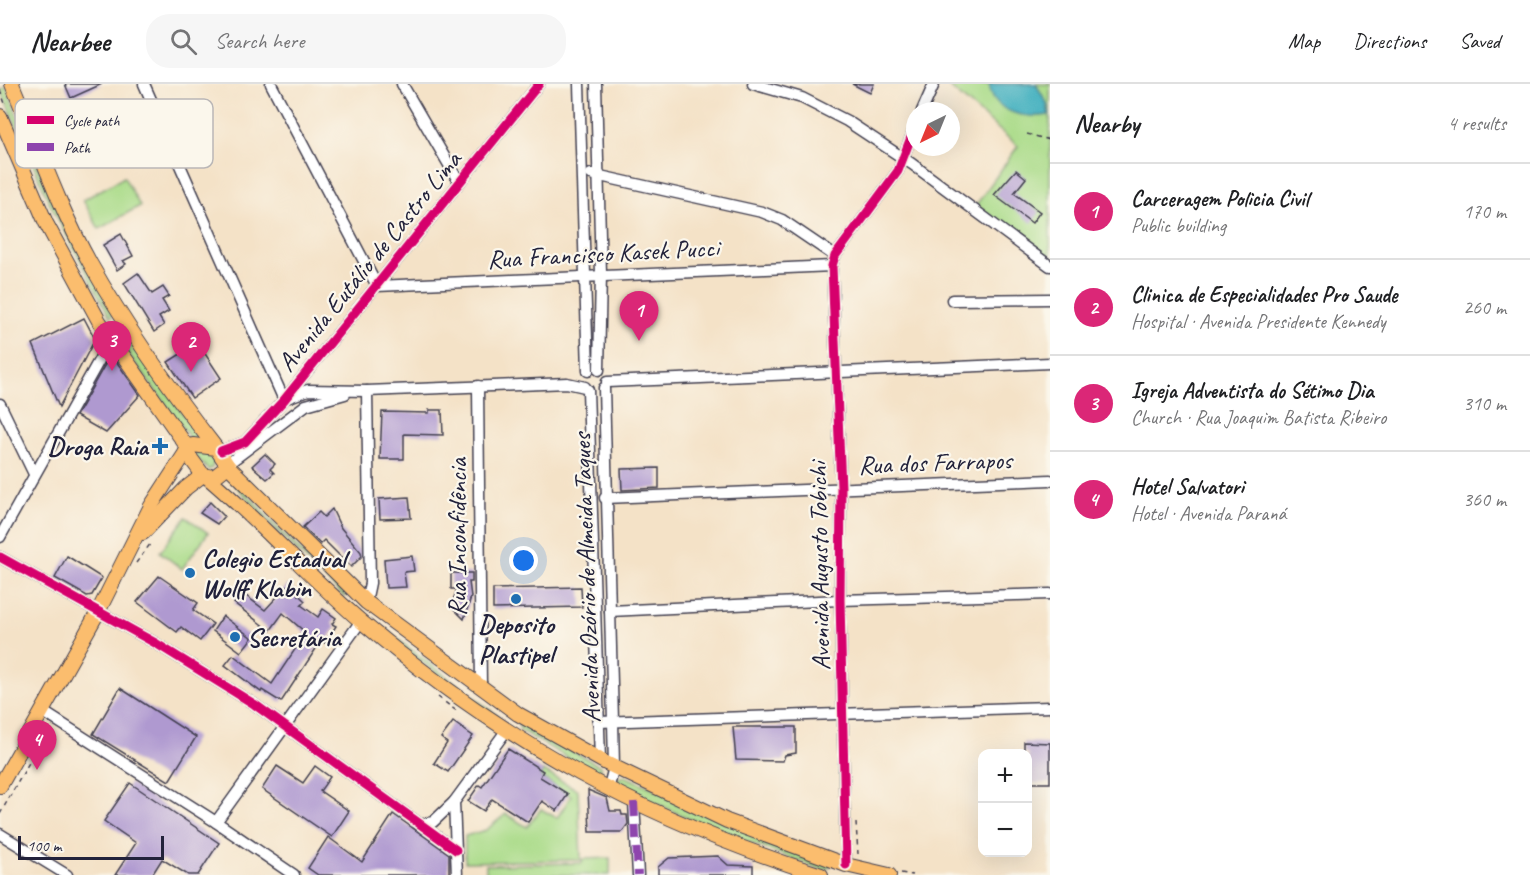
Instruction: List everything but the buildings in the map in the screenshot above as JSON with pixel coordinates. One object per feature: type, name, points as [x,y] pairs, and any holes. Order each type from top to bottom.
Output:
[{"type":"main road","points":[[12,84],[18,99]]},
{"type":"main road","points":[[0,116],[15,151]]},
{"type":"main road","points":[[22,168],[46,223],[111,339],[205,476],[361,621],[456,698],[506,731],[608,790],[752,853],[821,875]]},
{"type":"main road","points":[[47,168],[68,220],[91,264],[160,375],[228,465],[366,602],[518,714],[600,760],[727,821],[846,862],[892,873]]},
{"type":"main road","points":[[0,786],[48,715],[156,498],[187,450],[199,445],[218,450]]},
{"type":"main road","points":[[134,543],[186,488],[205,476],[218,476],[228,465]]},
{"type":"street","points":[[144,84],[151,99]]},
{"type":"street","points":[[270,84],[377,286]]},
{"type":"street","points":[[402,84],[459,182]]},
{"type":"street","name":"Avenida Eutálio de Castro Lima","points":[[218,450],[245,442],[284,400],[539,84]]},
{"type":"street","name":"Avenida Ozório de Almeida Taques","points":[[579,84],[600,760]]},
{"type":"street","name":"Avenida Ozório de Almeida Taques","points":[[589,379],[600,274],[596,84]]},
{"type":"street","points":[[753,84],[824,107],[904,158],[1050,266]]},
{"type":"street","points":[[926,102],[934,84]]},
{"type":"street","points":[[582,172],[762,212],[782,220],[833,261],[885,190],[906,152]]},
{"type":"street","points":[[181,168],[284,400],[309,390],[367,391],[567,383],[589,379],[606,385],[837,371],[1050,363]]},
{"type":"street","name":"Rua Francisco Kasek Pucci","points":[[377,286],[833,261]]},
{"type":"street","name":"Avenida Augusto Tobichi","points":[[833,261],[841,488],[840,600],[846,862]]},
{"type":"street","points":[[951,300],[1050,299]]},
{"type":"street","points":[[0,537],[111,339]]},
{"type":"street","points":[[589,379],[596,392],[606,385]]},
{"type":"street","name":"Avenida Ozório de Almeida Taques","points":[[606,385],[605,498],[614,767],[608,790]]},
{"type":"street","name":"Rua Inconfidência","points":[[478,386],[481,688]]},
{"type":"street","name":"Avenida Eutálio de Castro Lima","points":[[228,465],[297,412],[316,401],[354,391]]},
{"type":"street","points":[[366,602],[370,583],[367,391]]},
{"type":"street","points":[[0,404],[34,474]]},
{"type":"street","name":"Rua dos Farrapos","points":[[605,498],[1050,480]]},
{"type":"street","points":[[0,557],[254,704],[456,850]]},
{"type":"street","points":[[610,611],[840,600],[1050,594]]},
{"type":"street","points":[[216,822],[361,621]]},
{"type":"street","points":[[598,722],[842,712],[1050,707]]},
{"type":"street","points":[[48,715],[216,822],[294,875]]},
{"type":"street","points":[[419,825],[433,822],[454,802],[506,731]]},
{"type":"street","points":[[454,802],[457,875]]},
{"type":"street","points":[[634,802],[638,875]]},
{"type":"street","points":[[0,834],[67,875]]},
{"type":"path","points":[[1027,134],[1050,140]]},
{"type":"path","points":[[136,564],[152,541]]},
{"type":"path","points":[[0,814],[48,715]]},
{"type":"path","points":[[846,862],[858,863],[856,818]]},
{"type":"path","points":[[892,873],[912,875]]},
{"type":"green space","points":[[946,84],[1050,84],[1050,260],[976,205],[1018,146]]},
{"type":"green space","points":[[6,87],[15,110],[15,123],[1,90]]},
{"type":"green space","points":[[35,168],[39,168],[113,315],[110,317],[50,204]]},
{"type":"green space","points":[[124,177],[140,206],[99,229],[83,200]]},
{"type":"green space","points":[[130,341],[200,437],[189,439],[124,348],[123,342]]},
{"type":"green space","points":[[193,453],[211,453],[215,458],[212,468],[208,470]]},
{"type":"green space","points":[[230,474],[276,526],[346,595],[344,597],[275,529],[228,477]]},
{"type":"green space","points":[[186,517],[208,533],[182,569],[160,552]]},
{"type":"green space","points":[[385,629],[498,716],[496,718],[383,632]]},
{"type":"green space","points":[[518,722],[600,766],[601,771],[595,774],[520,730]]},
{"type":"green space","points":[[543,771],[578,790],[581,860],[465,862],[465,836],[486,830],[506,814],[527,827],[541,809],[557,818],[571,796],[540,777]]},
{"type":"green space","points":[[624,776],[830,862],[830,867],[823,870],[705,826],[618,786],[616,779]]},
{"type":"green space","points":[[610,858],[610,875],[486,875],[486,865],[582,863],[583,859]]},
{"type":"water","points":[[989,84],[1036,84],[1047,103],[1049,115],[1020,115],[1003,108],[992,94]]},
{"type":"marked path","points":[[634,802],[638,875]]},
{"type":"cycle path","points":[[221,451],[245,442],[284,400],[539,84]]},
{"type":"cycle path","points":[[846,865],[840,600],[841,488],[832,266],[835,256],[898,171],[906,150]]},
{"type":"cycle path","points":[[0,557],[157,644],[254,704],[456,850]]},
{"type":"place","name":"Carceragem Policia Civil","points":[[639,341]]},
{"type":"place","name":"Igreja Adventista do Sétimo Dia","points":[[112,371]]},
{"type":"place","name":"Clinica de Especialidades Pro Saude","points":[[191,372]]},
{"type":"place","name":"Droga Raia","points":[[160,446]]},
{"type":"place","name":"Colegio Estadual Wolff Klabin","points":[[190,573]]},
{"type":"place","name":"Deposito Plastipel","points":[[516,599]]},
{"type":"place","name":"Secretária","points":[[235,637]]},
{"type":"place","name":"Hotel Salvatori","points":[[37,770]]}]
